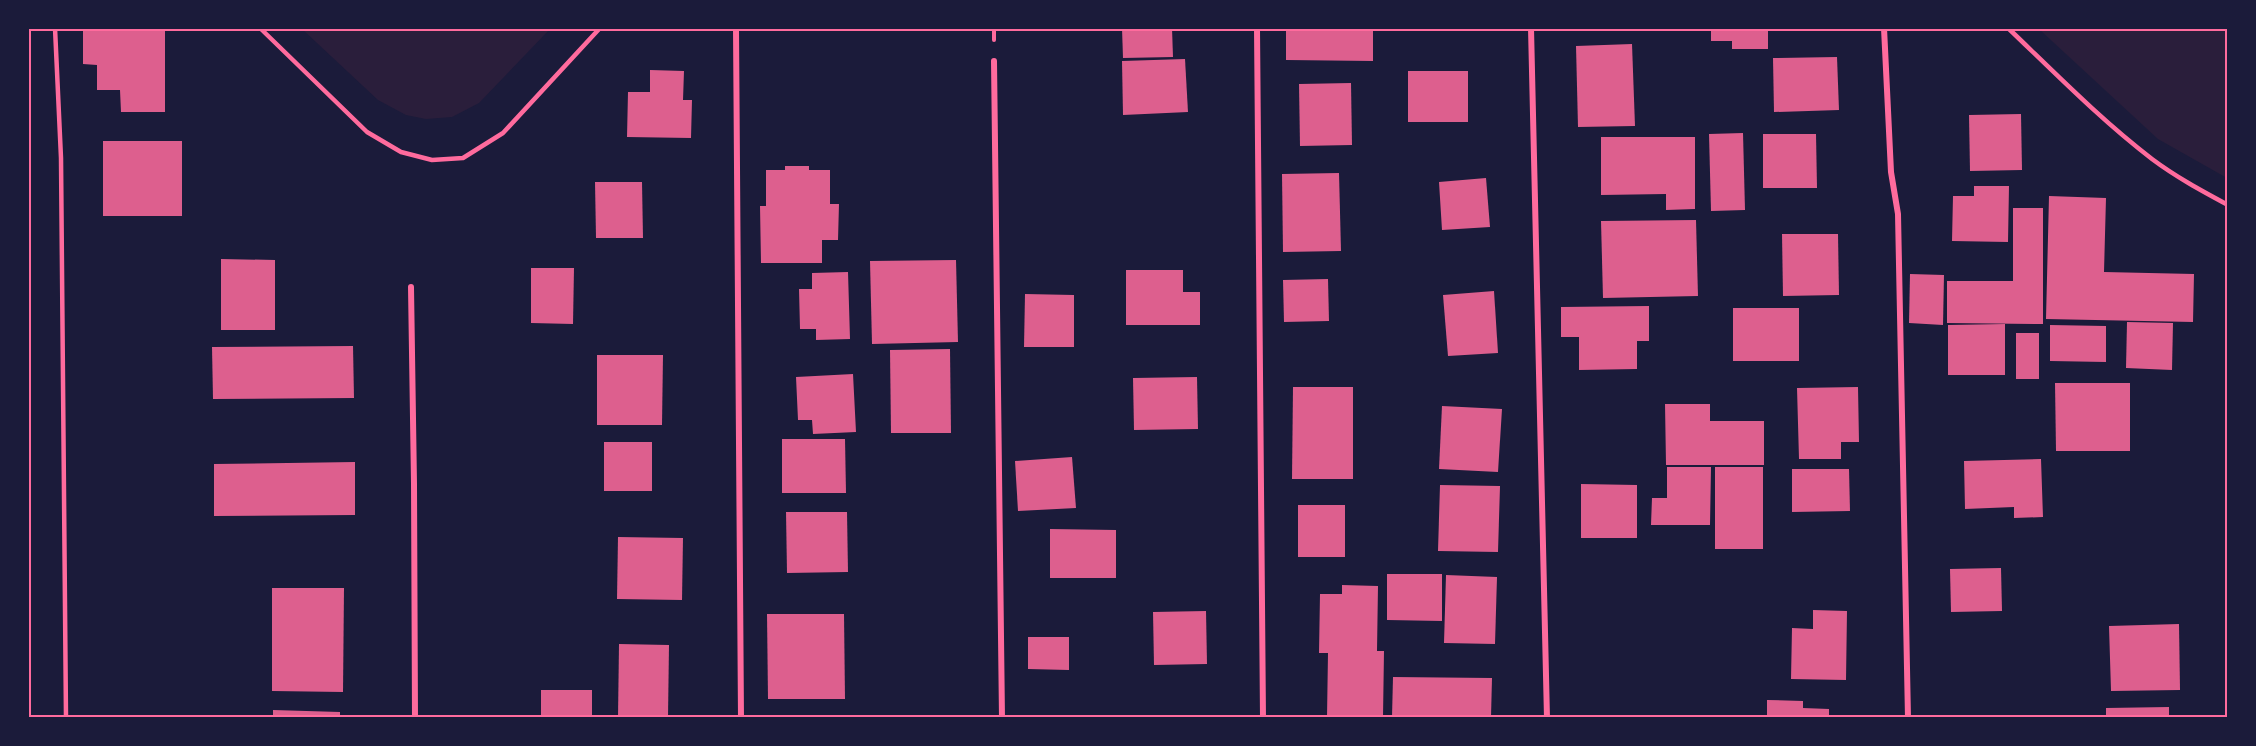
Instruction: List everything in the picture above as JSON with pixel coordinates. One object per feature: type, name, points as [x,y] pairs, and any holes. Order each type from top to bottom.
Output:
[{"type":"street","points":[[736,28],[741,717]]},
{"type":"street","points":[[1257,28],[1263,717]]},
{"type":"street","points":[[1531,28],[1547,717]]},
{"type":"street","points":[[1884,28],[1891,172],[1898,214],[1908,717]]},
{"type":"street","points":[[994,61],[1002,717]]},
{"type":"street","points":[[411,287],[415,717]]},
{"type":"lane","points":[[56,28],[61,158],[66,717]]},
{"type":"lane","points":[[261,28],[368,132],[400,152],[432,160],[463,158],[503,133],[600,28]]},
{"type":"lane","points":[[2008,28],[2104,119],[2152,159],[2185,182],[2228,205]]},
{"type":"shaded area","points":[[302,29],[550,29],[479,103],[452,117],[426,119],[406,115],[378,100]]},
{"type":"shaded area","points":[[2039,29],[2227,29],[2227,178],[2158,139]]},
{"type":"building","points":[[83,28],[165,28],[165,112],[121,112],[120,90],[97,90],[97,65],[83,64]]},
{"type":"building","points":[[1122,28],[1172,28],[1173,57],[1123,58]]},
{"type":"building","points":[[1286,28],[1373,28],[1373,61],[1286,60]]},
{"type":"building","points":[[1711,28],[1768,28],[1768,49],[1732,49],[1732,41],[1711,41]]},
{"type":"building","points":[[1632,44],[1635,126],[1578,127],[1576,46]]},
{"type":"building","points":[[1837,57],[1839,110],[1774,112],[1773,58]]},
{"type":"building","points":[[1185,59],[1188,112],[1123,115],[1122,61]]},
{"type":"building","points":[[650,70],[684,71],[683,100],[692,100],[691,138],[627,137],[628,92],[650,92]]},
{"type":"building","points":[[1408,71],[1468,71],[1468,122],[1408,122]]},
{"type":"building","points":[[1351,83],[1352,145],[1300,146],[1299,84]]},
{"type":"building","points":[[2021,114],[2022,170],[1970,171],[1969,115]]},
{"type":"building","points":[[1743,133],[1745,210],[1711,211],[1709,134]]},
{"type":"building","points":[[1763,134],[1816,134],[1817,188],[1763,188]]},
{"type":"building","points":[[1601,137],[1695,137],[1695,209],[1666,210],[1666,194],[1601,195]]},
{"type":"building","points":[[103,141],[182,141],[182,216],[103,216]]},
{"type":"building","points":[[785,166],[809,166],[809,170],[830,170],[830,204],[839,204],[838,240],[822,240],[822,263],[761,263],[760,206],[766,206],[766,170],[785,170]]},
{"type":"building","points":[[1339,173],[1341,251],[1283,252],[1282,174]]},
{"type":"building","points":[[1486,178],[1490,227],[1442,230],[1439,182]]},
{"type":"building","points":[[595,182],[642,182],[643,238],[596,238]]},
{"type":"building","points":[[1974,186],[2009,186],[2008,242],[1952,241],[1953,196],[1974,196]]},
{"type":"building","points":[[2049,196],[2106,198],[2104,272],[2194,274],[2193,322],[2046,319]]},
{"type":"building","points":[[2013,208],[2043,208],[2043,324],[1947,323],[1947,281],[2013,281]]},
{"type":"building","points":[[1696,220],[1698,296],[1603,298],[1601,221]]},
{"type":"building","points":[[1782,234],[1838,234],[1839,295],[1783,296]]},
{"type":"building","points":[[221,259],[275,260],[275,330],[221,330]]},
{"type":"building","points":[[956,260],[958,342],[872,344],[870,261]]},
{"type":"building","points":[[531,268],[574,268],[573,324],[531,323]]},
{"type":"building","points":[[1126,270],[1183,270],[1183,292],[1200,292],[1200,325],[1126,325]]},
{"type":"building","points":[[848,272],[850,339],[816,340],[816,329],[800,329],[799,289],[812,289],[812,273]]},
{"type":"building","points":[[1910,274],[1944,275],[1943,325],[1909,323]]},
{"type":"building","points":[[1328,279],[1329,321],[1284,322],[1283,280]]},
{"type":"building","points":[[1494,291],[1498,353],[1448,356],[1443,295]]},
{"type":"building","points":[[1025,294],[1074,295],[1074,347],[1024,347]]},
{"type":"building","points":[[1649,306],[1649,341],[1637,341],[1637,369],[1579,370],[1579,337],[1561,337],[1561,307]]},
{"type":"building","points":[[1733,308],[1799,308],[1799,361],[1733,361]]},
{"type":"building","points":[[2127,322],[2173,323],[2172,370],[2126,368]]},
{"type":"building","points":[[2005,324],[2005,375],[1948,375],[1948,325]]},
{"type":"building","points":[[2050,325],[2106,326],[2106,362],[2050,361]]},
{"type":"building","points":[[2016,333],[2039,333],[2039,379],[2016,379]]},
{"type":"building","points":[[353,346],[354,398],[213,399],[212,347]]},
{"type":"building","points":[[950,349],[951,433],[891,433],[890,350]]},
{"type":"building","points":[[597,355],[663,355],[662,425],[597,425]]},
{"type":"building","points":[[853,374],[856,432],[813,434],[812,420],[798,420],[796,377]]},
{"type":"building","points":[[1197,377],[1198,429],[1134,430],[1133,378]]},
{"type":"building","points":[[2055,383],[2130,383],[2130,451],[2056,451]]},
{"type":"building","points":[[1293,387],[1353,387],[1353,479],[1292,479]]},
{"type":"building","points":[[1858,387],[1859,442],[1841,442],[1841,459],[1799,459],[1797,388]]},
{"type":"building","points":[[1665,404],[1710,404],[1710,421],[1764,421],[1764,465],[1666,465]]},
{"type":"building","points":[[1442,406],[1502,409],[1498,472],[1439,469]]},
{"type":"building","points":[[782,439],[845,439],[846,493],[782,493]]},
{"type":"building","points":[[604,442],[652,442],[652,491],[604,491]]},
{"type":"building","points":[[1072,457],[1076,508],[1018,511],[1015,461]]},
{"type":"building","points":[[2041,459],[2043,517],[2014,518],[2014,507],[1965,509],[1964,461]]},
{"type":"building","points":[[355,462],[355,515],[214,516],[214,464]]},
{"type":"building","points":[[1667,467],[1711,467],[1710,525],[1651,525],[1652,498],[1667,498]]},
{"type":"building","points":[[1715,467],[1763,467],[1763,549],[1715,549]]},
{"type":"building","points":[[1792,469],[1849,469],[1850,511],[1792,512]]},
{"type":"building","points":[[1581,484],[1637,485],[1637,538],[1581,538]]},
{"type":"building","points":[[1440,485],[1500,486],[1498,552],[1438,551]]},
{"type":"building","points":[[1298,505],[1345,505],[1345,557],[1298,557]]},
{"type":"building","points":[[786,512],[847,512],[848,572],[787,573]]},
{"type":"building","points":[[1050,529],[1116,530],[1116,578],[1050,578]]},
{"type":"building","points":[[618,537],[683,538],[682,600],[617,599]]},
{"type":"building","points":[[2001,568],[2002,611],[1951,612],[1950,569]]},
{"type":"building","points":[[1387,574],[1442,574],[1442,621],[1387,620]]},
{"type":"building","points":[[1446,575],[1497,577],[1495,644],[1444,643]]},
{"type":"building","points":[[1342,585],[1378,586],[1377,651],[1384,651],[1383,717],[1327,717],[1328,653],[1319,653],[1320,594],[1342,594]]},
{"type":"building","points":[[272,588],[344,588],[343,692],[272,691]]},
{"type":"building","points":[[1813,610],[1847,611],[1846,680],[1791,679],[1792,628],[1813,629]]},
{"type":"building","points":[[1206,611],[1207,664],[1154,665],[1153,612]]},
{"type":"building","points":[[767,614],[844,614],[845,699],[768,699]]},
{"type":"building","points":[[2179,624],[2180,690],[2111,691],[2109,626]]},
{"type":"building","points":[[1028,637],[1069,637],[1069,670],[1028,669]]},
{"type":"building","points":[[619,644],[669,645],[668,717],[618,717]]},
{"type":"building","points":[[1393,677],[1492,678],[1491,717],[1392,717]]},
{"type":"building","points":[[541,690],[592,690],[592,717],[541,717]]},
{"type":"building","points":[[1767,700],[1803,701],[1803,708],[1829,709],[1829,717],[1767,717]]},
{"type":"building","points":[[2169,707],[2169,717],[2106,717],[2106,708]]},
{"type":"building","points":[[273,710],[340,712],[340,717],[273,717]]}]
